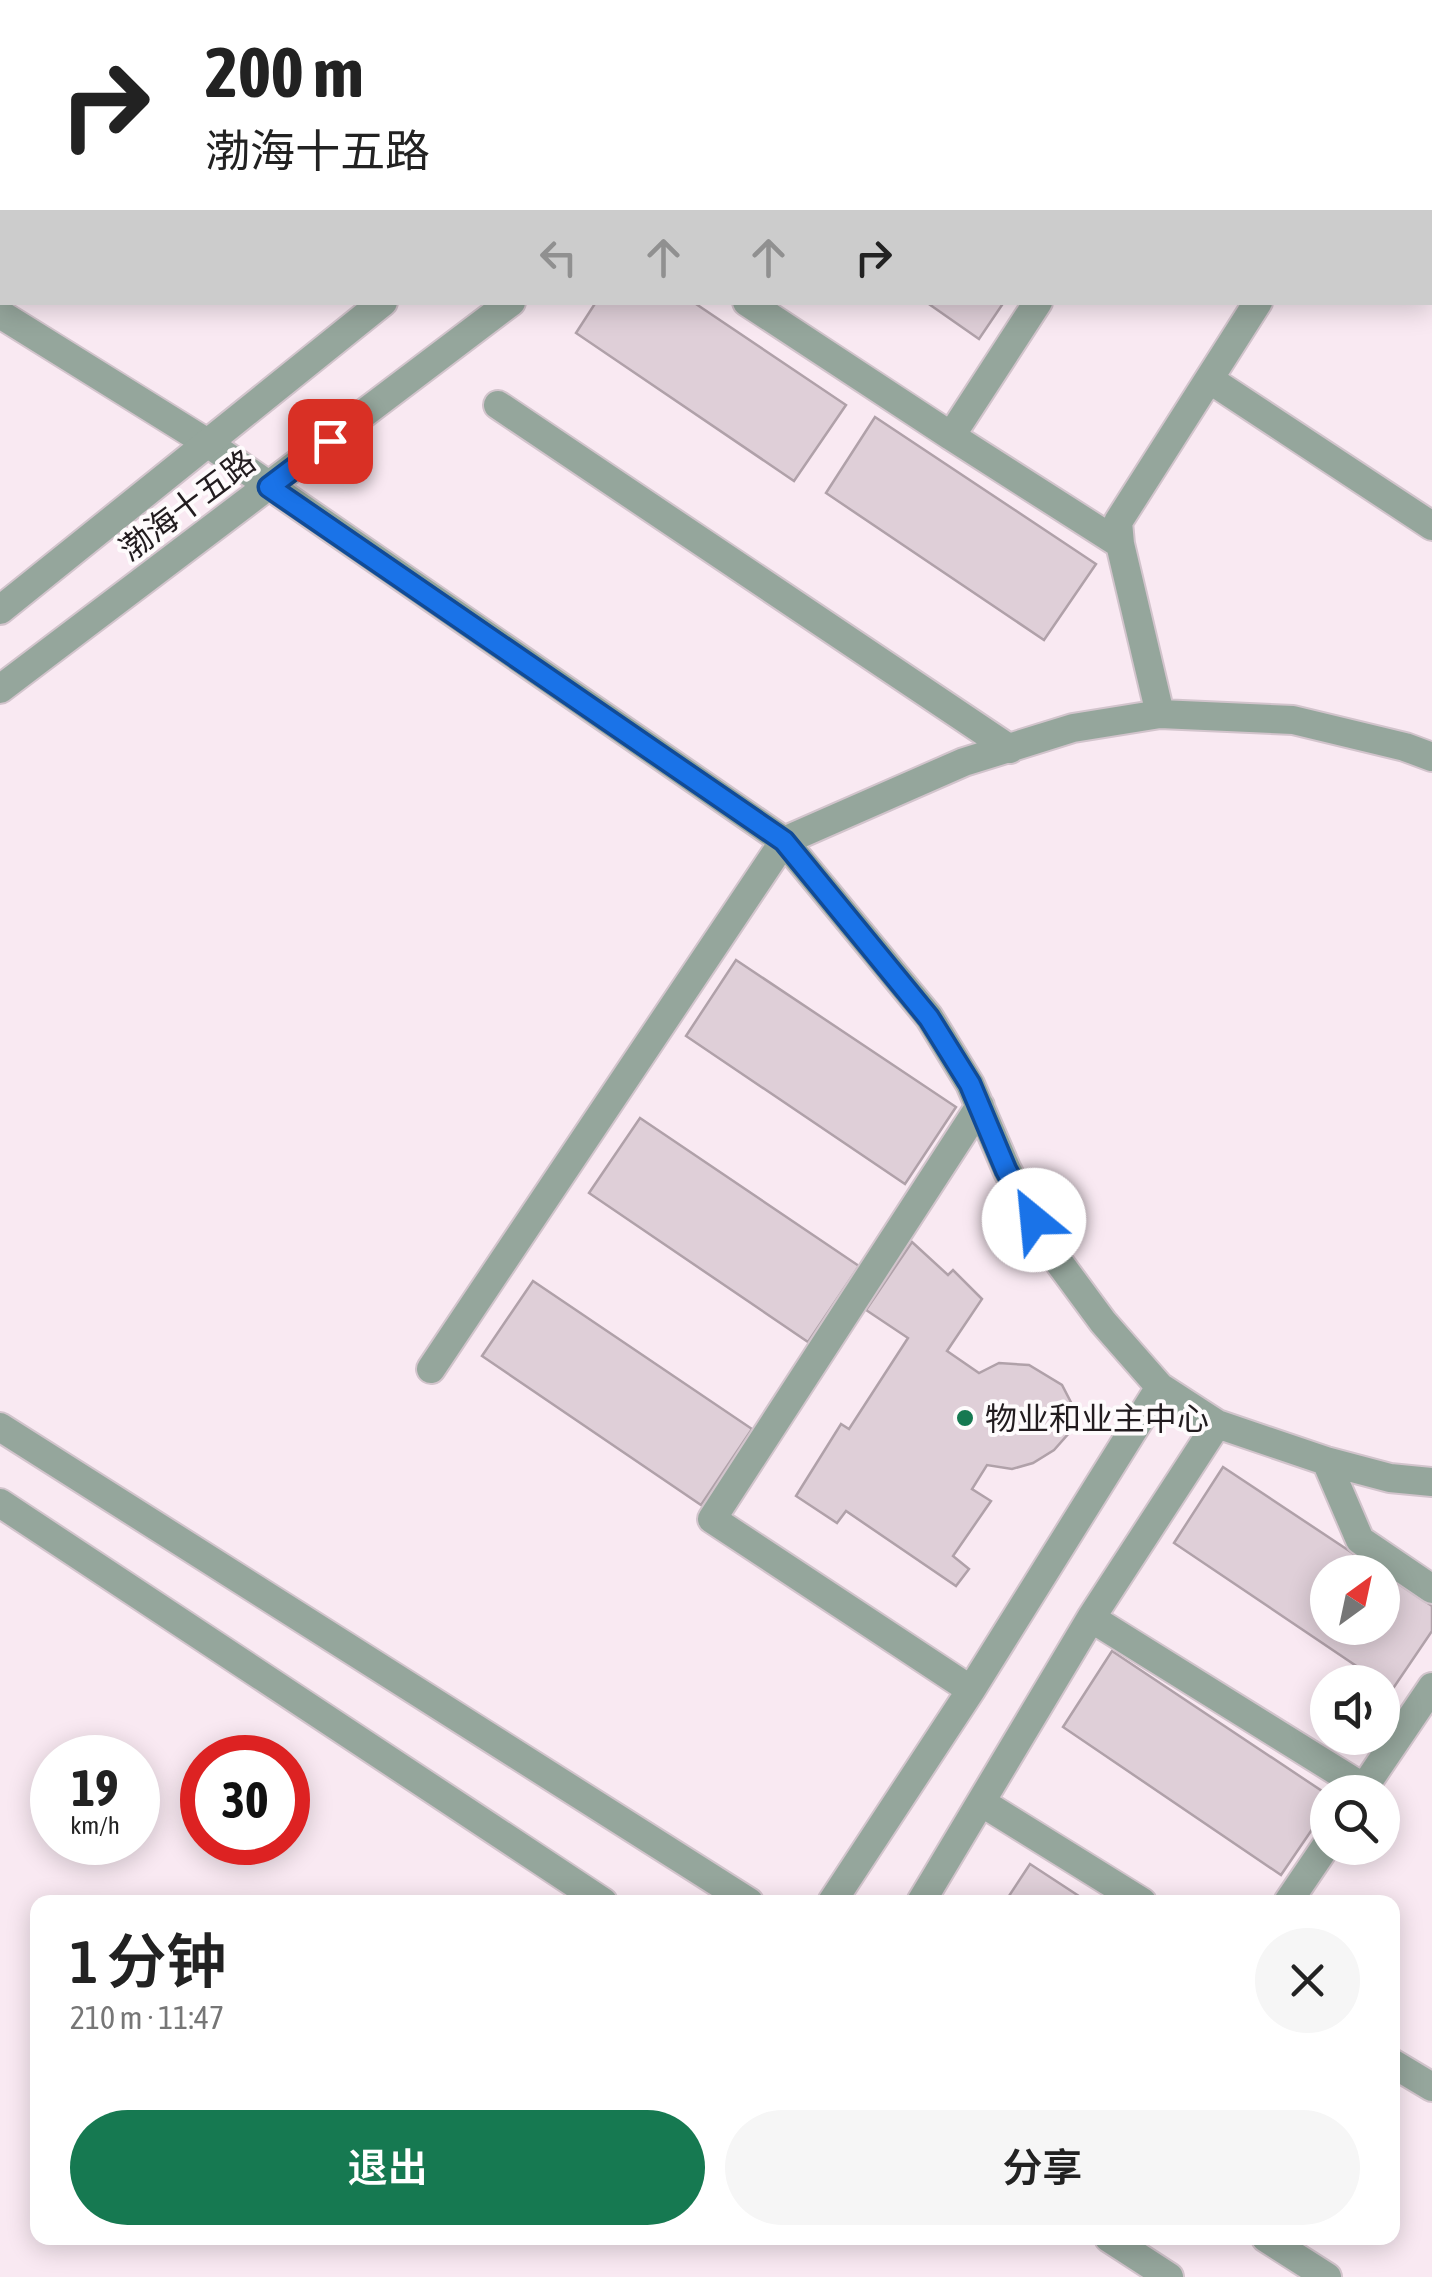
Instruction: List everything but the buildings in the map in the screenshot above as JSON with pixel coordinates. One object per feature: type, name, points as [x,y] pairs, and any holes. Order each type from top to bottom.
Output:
[{"type":"street","name":"渤海十五路","points":[[0,610],[379,305]]},
{"type":"street","name":"渤海十五路","points":[[0,689],[507,305]]},
{"type":"street","points":[[752,305],[1120,544]]},
{"type":"street","points":[[951,436],[1036,305]]},
{"type":"street","points":[[1160,714],[1118,522],[1256,305]]},
{"type":"street","points":[[0,314],[209,444],[784,841],[929,1018],[980,1106],[1006,1170],[1047,1246],[1103,1322],[1160,1387],[1217,1424],[1326,1461],[1390,1478],[1432,1482]]},
{"type":"street","points":[[1210,379],[1432,526]]},
{"type":"street","points":[[498,404],[1010,748]]},
{"type":"street","points":[[431,1368],[784,841],[964,762],[1073,728],[1160,714],[1293,720],[1432,757]]},
{"type":"street","points":[[971,1690],[712,1519],[980,1106]]},
{"type":"street","points":[[837,1895],[971,1690],[1160,1387]]},
{"type":"street","points":[[925,1895],[1091,1618],[1217,1424]]},
{"type":"street","points":[[0,1427],[738,1895]]},
{"type":"street","points":[[1326,1461],[1360,1540],[1432,1589]]},
{"type":"street","points":[[0,1503],[592,1895]]},
{"type":"street","points":[[1091,1618],[1338,1775]]},
{"type":"street","points":[[1372,1775],[1432,1687]]},
{"type":"street","points":[[981,1802],[1131,1895]]},
{"type":"street","points":[[1293,1895],[1313,1865]]},
{"type":"street","points":[[1400,2067],[1432,2088]]},
{"type":"street","points":[[1120,2245],[1168,2277]]},
{"type":"street","points":[[1277,2245],[1327,2277]]},
{"type":"place","name":"物业和业主中心","points":[[965,1418]]},
{"type":"route","points":[[330,441],[269,487],[784,841],[929,1018],[970,1084],[1006,1170],[1034,1220]]}]
